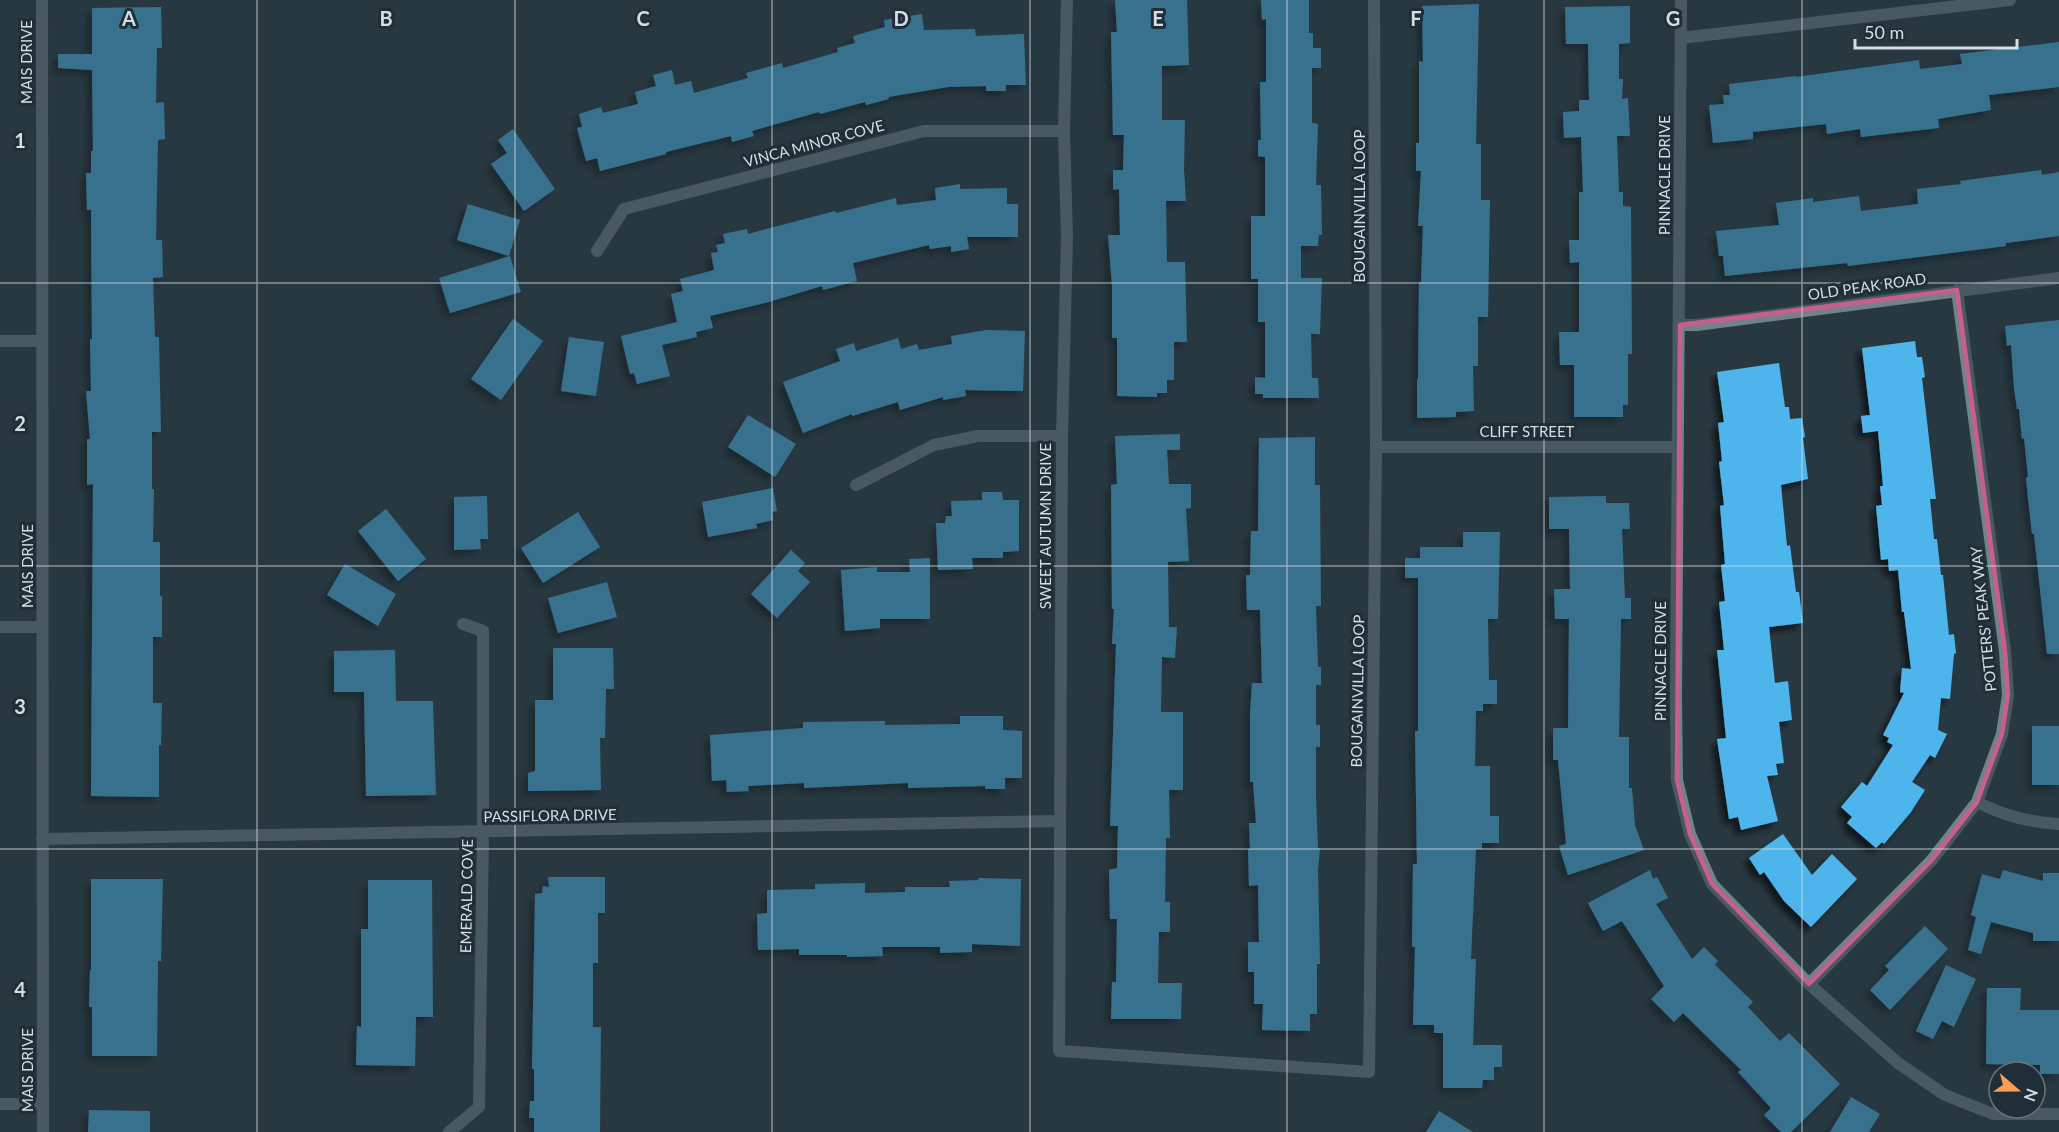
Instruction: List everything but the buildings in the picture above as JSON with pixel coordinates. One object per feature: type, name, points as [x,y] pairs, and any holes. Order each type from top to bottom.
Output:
[{"type":"street","name":"MAIS DRIVE","points":[[42,0],[43,1132]]},
{"type":"street","name":"SWEET AUTUMN DRIVE","points":[[1059,1052],[1062,436],[1067,237],[1064,131],[1067,0]]},
{"type":"street","name":"BOUGAINVILLA LOOP","points":[[1059,1052],[1369,1072],[1376,447],[1374,0]]},
{"type":"street","name":"PINNACLE DRIVE","points":[[1681,0],[1680,325],[1676,564],[1677,780],[1690,834],[1712,884],[1809,984],[1898,1063],[1945,1095],[1993,1114],[2059,1114]]},
{"type":"street","points":[[1681,38],[2010,0]]},
{"type":"street","name":"VINCA MINOR COVE","points":[[597,251],[624,209],[924,130],[1064,131]]},
{"type":"street","name":"OLD PEAK ROAD","points":[[1680,325],[1697,325],[2059,278]]},
{"type":"street","name":"POTTERS' PEAK WAY","points":[[1809,984],[1931,861],[1977,802],[2002,734],[2008,695],[1999,605],[1957,290]]},
{"type":"street","points":[[0,341],[42,341]]},
{"type":"street","points":[[856,485],[934,445],[978,436],[1062,436]]},
{"type":"street","name":"CLIFF STREET","points":[[1376,447],[1678,447]]},
{"type":"street","name":"EMERALD COVE","points":[[449,1132],[479,1107],[483,632],[463,624]]},
{"type":"street","points":[[0,627],[42,627]]},
{"type":"street","points":[[1977,802],[1997,812],[2029,822],[2059,824]]},
{"type":"street","name":"PASSIFLORA DRIVE","points":[[42,839],[1059,821]]},
{"type":"street","points":[[0,1104],[43,1104]]},
{"type":"highlighted area","points":[[1957,290],[2005,651],[2008,695],[2002,734],[1977,802],[1931,861],[1809,984],[1712,884],[1690,834],[1677,780],[1680,325]]}]
